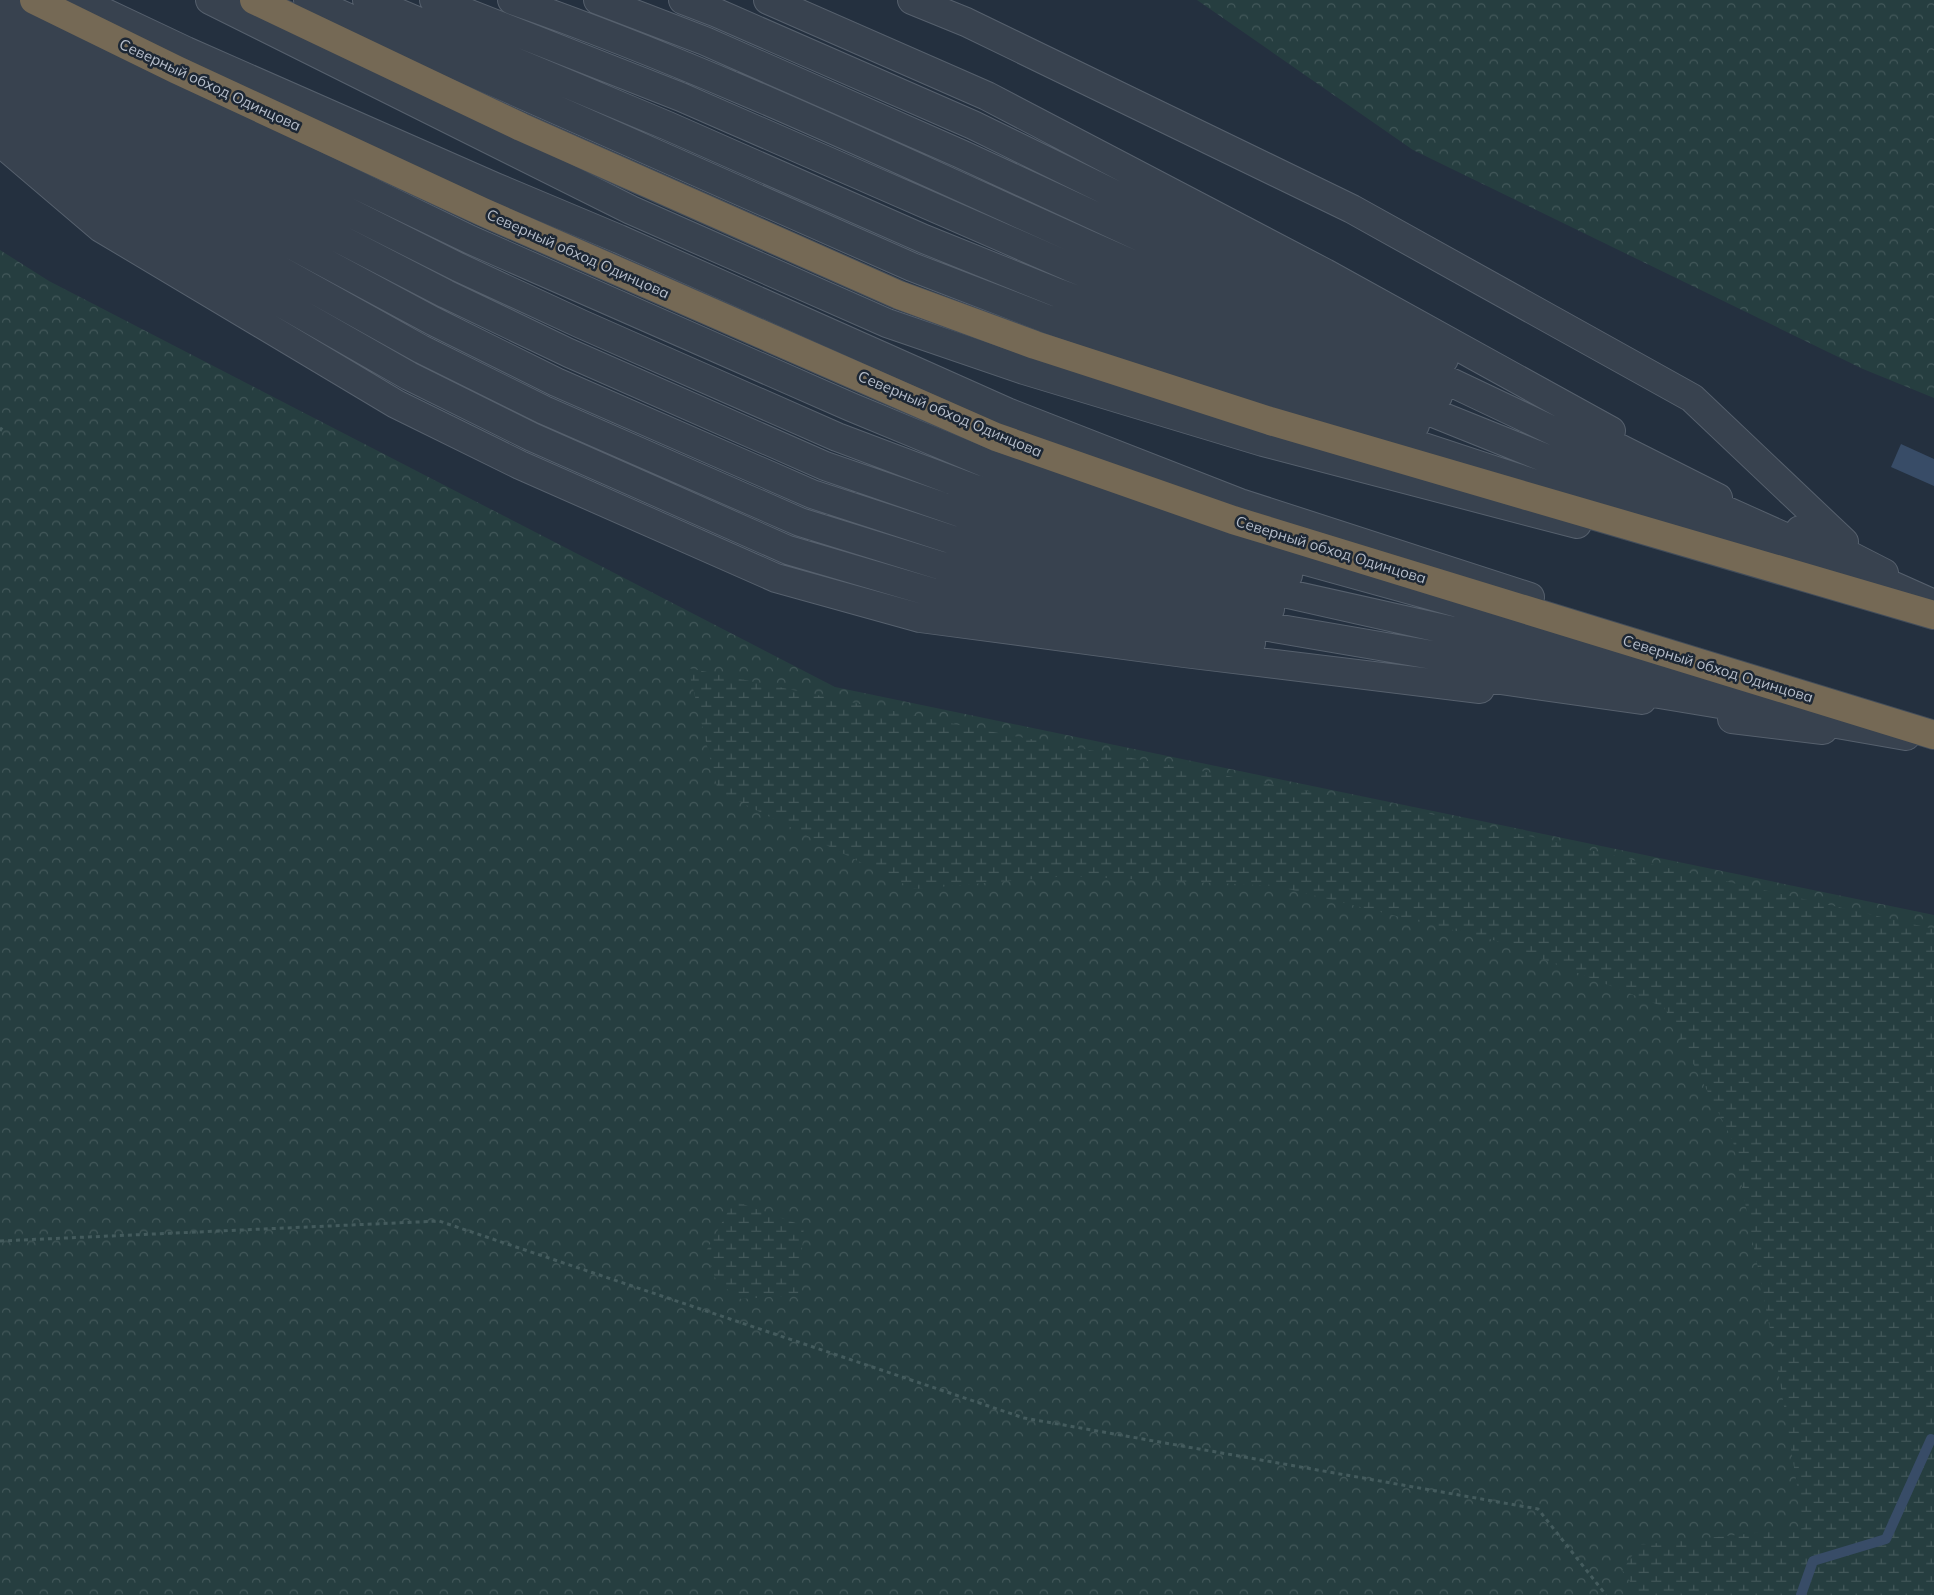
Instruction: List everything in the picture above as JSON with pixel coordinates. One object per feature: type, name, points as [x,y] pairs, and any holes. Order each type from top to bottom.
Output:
[{"type":"highway","name":"Северный обход Одинцова","points":[[34,0],[177,70],[483,212],[996,437],[1233,520],[1934,738]]},
{"type":"highway","points":[[254,0],[521,127],[899,295],[1035,345],[1270,421],[1934,608]]},
{"type":"lane","points":[[78,0],[186,51],[495,187],[619,239],[1007,412],[1240,502],[1599,620],[1934,738]]},
{"type":"lane","points":[[210,0],[631,210],[887,323],[1024,370],[1263,442],[1934,608]]},
{"type":"lane","points":[[308,0],[912,267],[1047,319],[1306,409],[1934,608]]},
{"type":"lane","points":[[367,0],[659,122],[924,238],[1058,293],[1621,500],[1934,608]]},
{"type":"lane","points":[[434,0],[681,97],[1079,270],[1633,493],[1934,608]]},
{"type":"lane","points":[[512,0],[570,20],[694,68],[1081,241],[1646,487],[1934,608]]},
{"type":"lane","points":[[598,0],[705,41],[961,154],[1934,608]]},
{"type":"lane","points":[[683,0],[974,125],[1318,294],[1934,608]]},
{"type":"lane","points":[[768,0],[987,96],[1325,273],[1657,456],[1867,564],[1934,608]]},
{"type":"lane","points":[[912,0],[975,26],[1352,209],[1692,398],[1867,564]]},
{"type":"lane","points":[[0,3],[166,93],[471,240],[851,407],[986,463],[1226,539],[1934,738]]},
{"type":"lane","points":[[0,25],[155,115],[458,267],[581,324],[838,437],[975,489],[1220,558],[1934,738]]},
{"type":"lane","points":[[0,46],[145,138],[446,294],[569,354],[825,466],[964,514],[1212,577],[1934,738]]},
{"type":"lane","points":[[0,68],[134,160],[433,322],[556,382],[812,494],[953,540],[1196,594],[1934,738]]},
{"type":"lane","points":[[0,92],[123,183],[421,349],[544,410],[800,522],[942,566],[1179,612],[1934,738]]},
{"type":"lane","points":[[0,116],[112,206],[409,376],[532,437],[788,550],[931,592],[1201,636],[1934,738]]},
{"type":"lane","points":[[0,142],[101,228],[396,404],[520,465],[776,578],[920,618],[1184,653],[1934,738]]},
{"type":"path","points":[[0,431],[3,426]]},
{"type":"path","points":[[0,1241],[439,1221],[1024,1418],[1538,1508],[1606,1595]]},
{"type":"green space","points":[[1197,0],[1934,0],[1934,398],[1863,369],[1413,150]]},
{"type":"green space","points":[[0,250],[49,281],[835,687],[1934,915],[1934,1595],[0,1595]]},
{"type":"green space","points":[[688,668],[988,731],[1441,816],[1934,929],[1934,1595],[1640,1595],[1622,1571],[1639,1545],[1804,1528],[1778,1370],[1733,1141],[1664,1007],[1497,941],[1276,886],[1068,876],[914,889],[718,791]]},
{"type":"green space","points":[[734,1201],[804,1226],[798,1295],[741,1299],[717,1282],[705,1253]]},
{"type":"water","points":[[1901,444],[1934,459],[1934,486],[1891,467]]},
{"type":"waterway","points":[[1801,1595],[1813,1561],[1886,1539],[1931,1439]]}]
